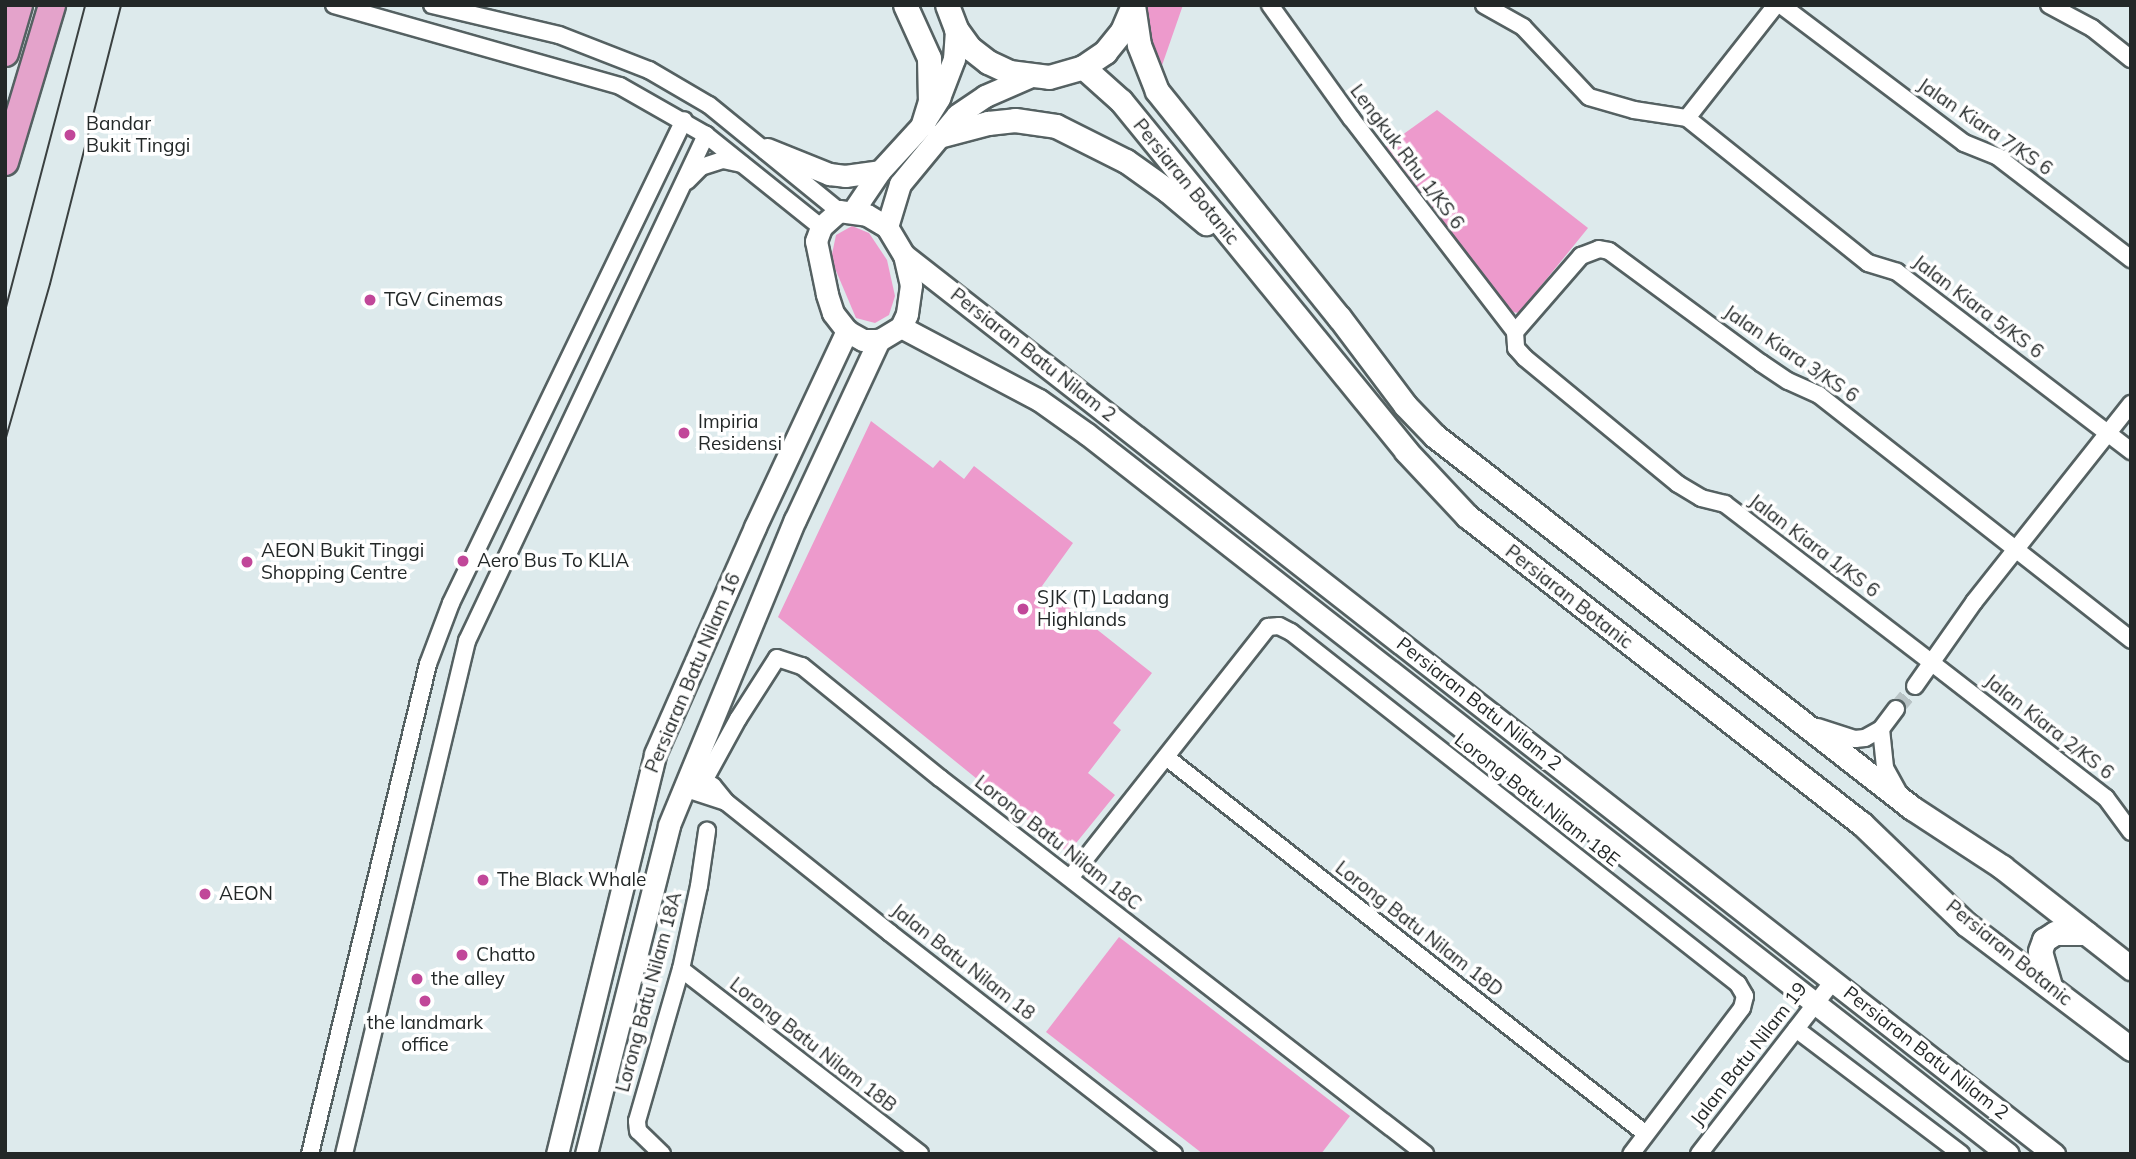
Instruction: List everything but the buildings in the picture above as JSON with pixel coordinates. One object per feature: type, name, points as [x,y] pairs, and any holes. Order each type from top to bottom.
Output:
[{"type":"highway","points":[[5,53],[19,5]]},
{"type":"highway","points":[[5,162],[52,5]]},
{"type":"main road","points":[[905,5],[929,58],[931,130],[1015,120],[1056,126],[1126,161],[1168,191],[1249,260]]},
{"type":"main road","points":[[947,5],[957,29],[970,48],[988,62],[1009,72],[1049,77],[1083,67],[1105,52],[1122,30],[1133,5]]},
{"type":"main road","name":"Persiaran Botanic","points":[[1133,5],[1139,45],[1157,91],[1339,317],[1405,405],[1435,436],[1912,808],[2002,867],[2131,968]]},
{"type":"main road","name":"Persiaran Botanic","points":[[1083,67],[1121,101],[1406,451],[1467,516],[1862,824],[1966,924],[2131,1049]]},
{"type":"main road","points":[[2050,986],[2039,951],[2044,940],[2055,933],[2087,933]]},
{"type":"street","points":[[334,5],[620,86],[684,120],[706,135],[821,227]]},
{"type":"street","points":[[432,5],[559,35],[649,70],[709,105],[846,211],[867,215],[887,227],[904,255],[911,285],[907,314],[901,327],[879,340],[863,340],[847,331],[833,313],[818,264],[817,241],[821,227],[846,211],[880,172],[931,130],[973,102],[1031,76]]},
{"type":"street","name":"Lengkuk Rhu 1/KS 6","points":[[1270,5],[1359,129],[1515,332]]},
{"type":"street","points":[[1484,5],[1523,27],[1589,97],[1634,110],[1687,118],[1779,5]]},
{"type":"street","name":"Jalan Kiara 7/KS 6","points":[[1779,5],[1964,143],[1998,157],[2131,259]]},
{"type":"street","points":[[2049,5],[2092,27],[2131,58]]},
{"type":"street","points":[[887,227],[900,184],[931,130],[954,59],[957,29]]},
{"type":"street","name":"Jalan Kiara 5/KS 6","points":[[1687,118],[1868,263],[1897,272],[2131,451]]},
{"type":"street","points":[[310,1154],[428,664],[451,603],[684,120]]},
{"type":"street","points":[[344,1154],[464,654],[478,616],[706,135]]},
{"type":"street","points":[[766,149],[829,174],[845,176],[880,172]]},
{"type":"street","points":[[682,186],[701,167],[723,160],[744,164]]},
{"type":"street","name":"Jalan Kiara 3/KS 6","points":[[1515,332],[1581,256],[1599,249],[1609,251],[1761,363],[1819,395],[2131,640]]},
{"type":"street","name":"Persiaran Batu Nilam 2","points":[[904,255],[2054,1154]]},
{"type":"street","name":"Persiaran Batu Nilam 2","points":[[901,327],[1040,400],[1251,561],[2008,1154]]},
{"type":"street","name":"Persiaran Batu Nilam 16","points":[[557,1154],[655,754],[723,596],[847,331]]},
{"type":"street","name":"Jalan Kiara 1/KS 6","points":[[1515,332],[1516,348],[1525,358],[1678,484],[1702,498],[1725,504],[1933,663]]},
{"type":"street","points":[[580,336],[605,348]]},
{"type":"street","name":"Persiaran Batu Nilam 16","points":[[586,1154],[611,1065],[648,900],[795,520],[879,340]]},
{"type":"street","points":[[1915,686],[1974,602],[2131,404]]},
{"type":"street","points":[[1251,561],[1268,539]]},
{"type":"street","points":[[451,603],[478,616]]},
{"type":"street","name":"Lorong Batu Nilam 18E","points":[[1166,757],[1268,627],[1279,626],[1291,632],[1738,984],[1745,996],[1742,1008],[1646,1134]]},
{"type":"street","name":"Lorong Batu Nilam 18C","points":[[692,781],[738,719],[777,658],[802,666],[1425,1154]]},
{"type":"street","name":"Jalan Kiara 2/KS 6","points":[[1933,663],[2106,798],[2131,832]]},
{"type":"street","points":[[1791,713],[1829,733],[1855,739],[1865,738],[1881,729],[1896,709]]},
{"type":"street","points":[[1881,729],[1885,768],[1892,786],[1912,808]]},
{"type":"street","points":[[1070,878],[1166,757]]},
{"type":"street","name":"Lorong Batu Nilam 18D","points":[[1166,757],[1646,1134]]},
{"type":"street","name":"Jalan Batu Nilam 18","points":[[692,781],[726,802],[1174,1154]]},
{"type":"street","name":"Lorong Batu Nilam 18A","points":[[662,1154],[638,1131],[637,1121],[681,968],[699,886],[707,831]]},
{"type":"street","name":"Lorong Batu Nilam 18B","points":[[681,968],[920,1154]]},
{"type":"street","name":"Jalan Batu Nilam 19","points":[[1699,1154],[1833,981]]},
{"type":"street","points":[[1796,1029],[1961,1154]]},
{"type":"street","points":[[1631,1154],[1646,1134]]},
{"type":"shaded area","points":[[1137,5],[1183,5],[1159,74]]},
{"type":"shaded area","points":[[1437,110],[1588,228],[1519,313],[1504,311],[1384,148]]},
{"type":"shaded area","points":[[852,226],[869,233],[887,260],[895,296],[889,315],[875,323],[856,318],[831,259],[836,235]]},
{"type":"shaded area","points":[[871,421],[933,468],[940,460],[964,479],[974,466],[1073,543],[1042,586],[1152,673],[1113,723],[1121,730],[1088,773],[1115,795],[1068,853],[778,617]]},
{"type":"shaded area","points":[[1119,937],[1350,1116],[1321,1154],[1203,1154],[1046,1032]]},
{"type":"tunnel","points":[[1896,709],[1915,686]]},
{"type":"tram line","points":[[5,311],[85,5]]},
{"type":"tram line","points":[[5,441],[50,284],[121,5]]},
{"type":"place","name":"Bandar Bukit Tinggi","points":[[70,135]]},
{"type":"place","name":"TGV Cinemas","points":[[370,300]]},
{"type":"place","name":"Impiria Residensi","points":[[684,433]]},
{"type":"place","name":"Aero Bus To KLIA","points":[[463,561]]},
{"type":"place","name":"AEON Bukit Tinggi Shopping Centre","points":[[247,562]]},
{"type":"place","name":"SJK (T) Ladang Highlands","points":[[1023,609]]},
{"type":"place","name":"The Black Whale","points":[[483,880]]},
{"type":"place","name":"AEON","points":[[205,894]]},
{"type":"place","name":"Chatto","points":[[462,955]]},
{"type":"place","name":"the alley","points":[[417,979]]},
{"type":"place","name":"the landmark office","points":[[425,1001]]}]
